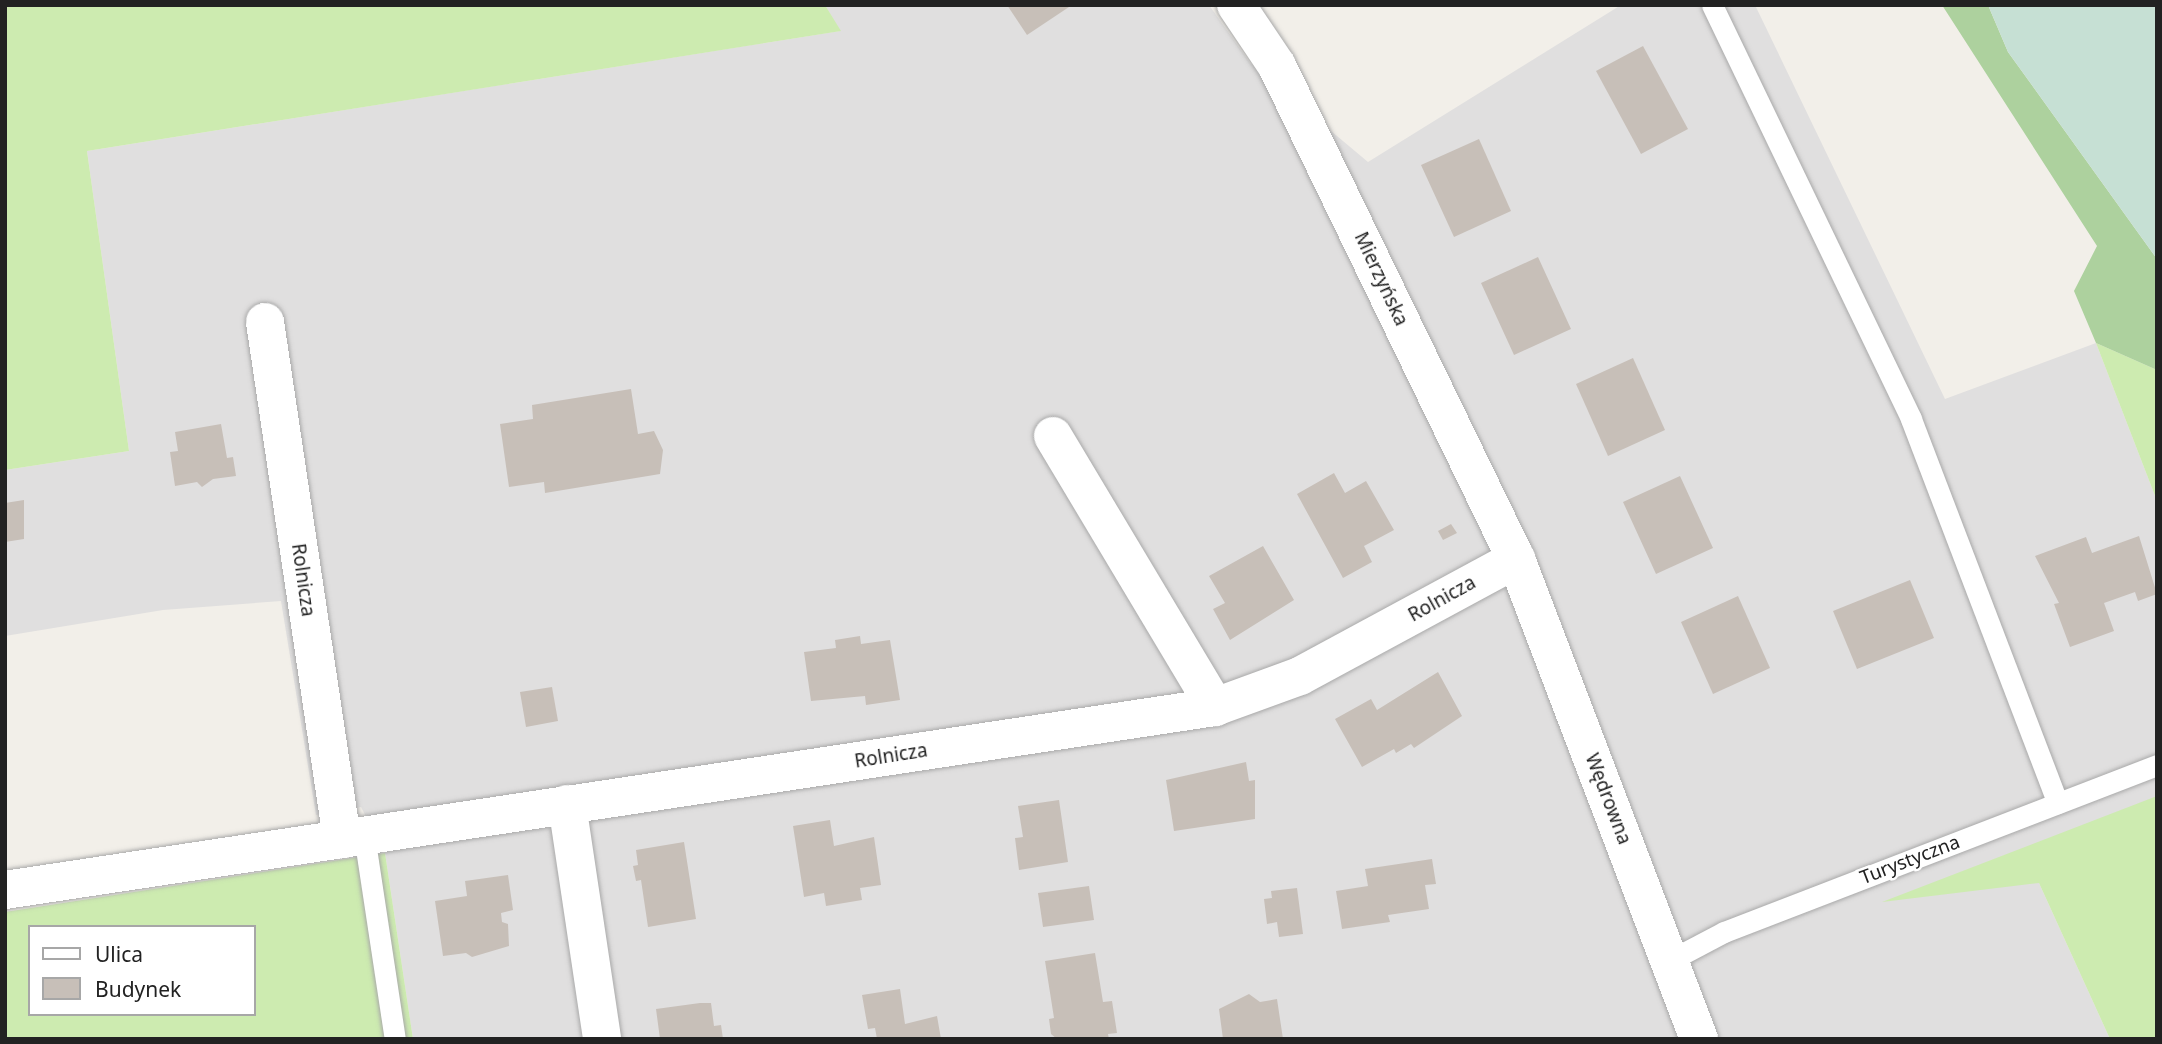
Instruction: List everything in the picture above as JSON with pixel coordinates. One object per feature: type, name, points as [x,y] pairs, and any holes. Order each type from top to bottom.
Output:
[{"type":"street","name":"Mierzyńska","points":[[1236,5],[1277,66],[1516,559]]},
{"type":"street","name":"Rolnicza","points":[[265,322],[353,837]]},
{"type":"street","points":[[1054,436],[1214,706]]},
{"type":"street","name":"Rolnicza","points":[[5,890],[1214,706],[1300,676],[1516,559]]},
{"type":"street","name":"Wędrowna","points":[[1516,559],[1667,962],[1699,1039]]},
{"type":"street","points":[[567,804],[602,1039]]},
{"type":"lane","points":[[1712,5],[1911,419],[2058,803]]},
{"type":"lane","name":"Turystyczna","points":[[1667,962],[1724,932],[2157,765]]},
{"type":"lane","points":[[353,837],[395,1039]]},
{"type":"shaded area","points":[[825,5],[1209,5],[1250,63],[1368,162],[1621,5],[1755,5],[1945,399],[2096,343],[2157,501],[2157,814],[2039,883],[2110,1039],[413,1039],[385,853],[361,807],[316,815],[281,601],[163,610],[5,636],[5,470],[129,451],[87,151],[840,31]]},
{"type":"green space","points":[[5,5],[825,5],[841,31],[87,151],[129,451],[5,470]]},
{"type":"green space","points":[[1942,5],[1988,5],[2008,52],[2157,259],[2157,370],[2096,343],[2074,291],[2097,246]]},
{"type":"green space","points":[[1988,5],[2157,5],[2157,259],[2008,52]]},
{"type":"green space","points":[[2096,343],[2157,370],[2157,501]]},
{"type":"green space","points":[[2157,796],[2157,1039],[2110,1039],[2039,883],[1882,902]]},
{"type":"green space","points":[[385,853],[413,1039],[5,1039],[5,912]]},
{"type":"building","points":[[1007,5],[1072,5],[1027,35]]},
{"type":"building","points":[[1643,46],[1688,129],[1641,154],[1596,71]]},
{"type":"building","points":[[1479,139],[1511,211],[1454,237],[1421,165]]},
{"type":"building","points":[[1538,257],[1571,329],[1514,355],[1481,283]]},
{"type":"building","points":[[1633,358],[1665,430],[1608,456],[1576,384]]},
{"type":"building","points":[[631,389],[638,434],[654,431],[663,450],[660,474],[545,493],[544,482],[509,487],[500,424],[533,419],[532,405]]},
{"type":"building","points":[[221,424],[227,458],[233,457],[236,476],[213,479],[202,487],[197,482],[175,486],[170,452],[178,451],[175,432]]},
{"type":"building","points":[[1334,473],[1345,493],[1366,481],[1394,530],[1364,546],[1372,562],[1343,578],[1297,494]]},
{"type":"building","points":[[1680,476],[1713,548],[1656,574],[1623,502]]},
{"type":"building","points":[[24,500],[24,539],[5,542],[5,503]]},
{"type":"building","points":[[1451,524],[1457,533],[1443,540],[1438,531]]},
{"type":"building","points":[[2139,536],[2157,594],[2138,601],[2135,592],[2104,603],[2114,631],[2070,647],[2054,604],[2059,603],[2035,556],[2086,537],[2092,553]]},
{"type":"building","points":[[1263,546],[1294,600],[1230,640],[1213,609],[1225,603],[1209,576]]},
{"type":"building","points":[[1910,580],[1934,638],[1857,669],[1833,611]]},
{"type":"building","points":[[1738,596],[1770,668],[1713,694],[1681,622]]},
{"type":"building","points":[[860,636],[861,644],[890,640],[900,700],[866,705],[865,696],[811,701],[804,652],[836,648],[835,640]]},
{"type":"building","points":[[1438,672],[1462,716],[1414,748],[1411,744],[1396,753],[1394,749],[1362,767],[1335,719],[1371,699],[1377,710]]},
{"type":"building","points":[[552,687],[558,721],[526,727],[520,692]]},
{"type":"building","points":[[1246,762],[1249,781],[1255,780],[1255,819],[1174,831],[1166,780]]},
{"type":"building","points":[[1059,800],[1068,862],[1019,870],[1015,838],[1023,837],[1018,806]]},
{"type":"building","points":[[830,820],[834,846],[874,837],[881,885],[860,888],[862,900],[826,906],[824,893],[804,897],[793,826]]},
{"type":"building","points":[[684,842],[696,919],[648,927],[641,880],[636,881],[633,866],[638,865],[636,850]]},
{"type":"building","points":[[1432,859],[1436,884],[1425,885],[1429,909],[1388,915],[1390,922],[1342,929],[1336,891],[1368,886],[1365,869]]},
{"type":"building","points":[[508,875],[513,910],[501,913],[502,922],[508,924],[509,946],[472,957],[466,953],[443,956],[435,901],[467,896],[465,881]]},
{"type":"building","points":[[1089,886],[1094,920],[1043,927],[1038,893]]},
{"type":"building","points":[[1297,888],[1303,934],[1279,937],[1277,922],[1267,924],[1264,899],[1272,898],[1271,891]]},
{"type":"building","points":[[1095,953],[1103,1002],[1112,1001],[1117,1033],[1108,1034],[1109,1039],[1057,1039],[1051,1034],[1049,1019],[1054,1018],[1045,961]]},
{"type":"building","points":[[900,989],[905,1024],[937,1016],[941,1039],[877,1039],[875,1028],[868,1029],[862,995]]},
{"type":"building","points":[[1249,994],[1260,1002],[1277,999],[1283,1039],[1223,1039],[1219,1009]]},
{"type":"building","points":[[711,1003],[714,1026],[721,1025],[723,1039],[660,1039],[656,1009]]}]
